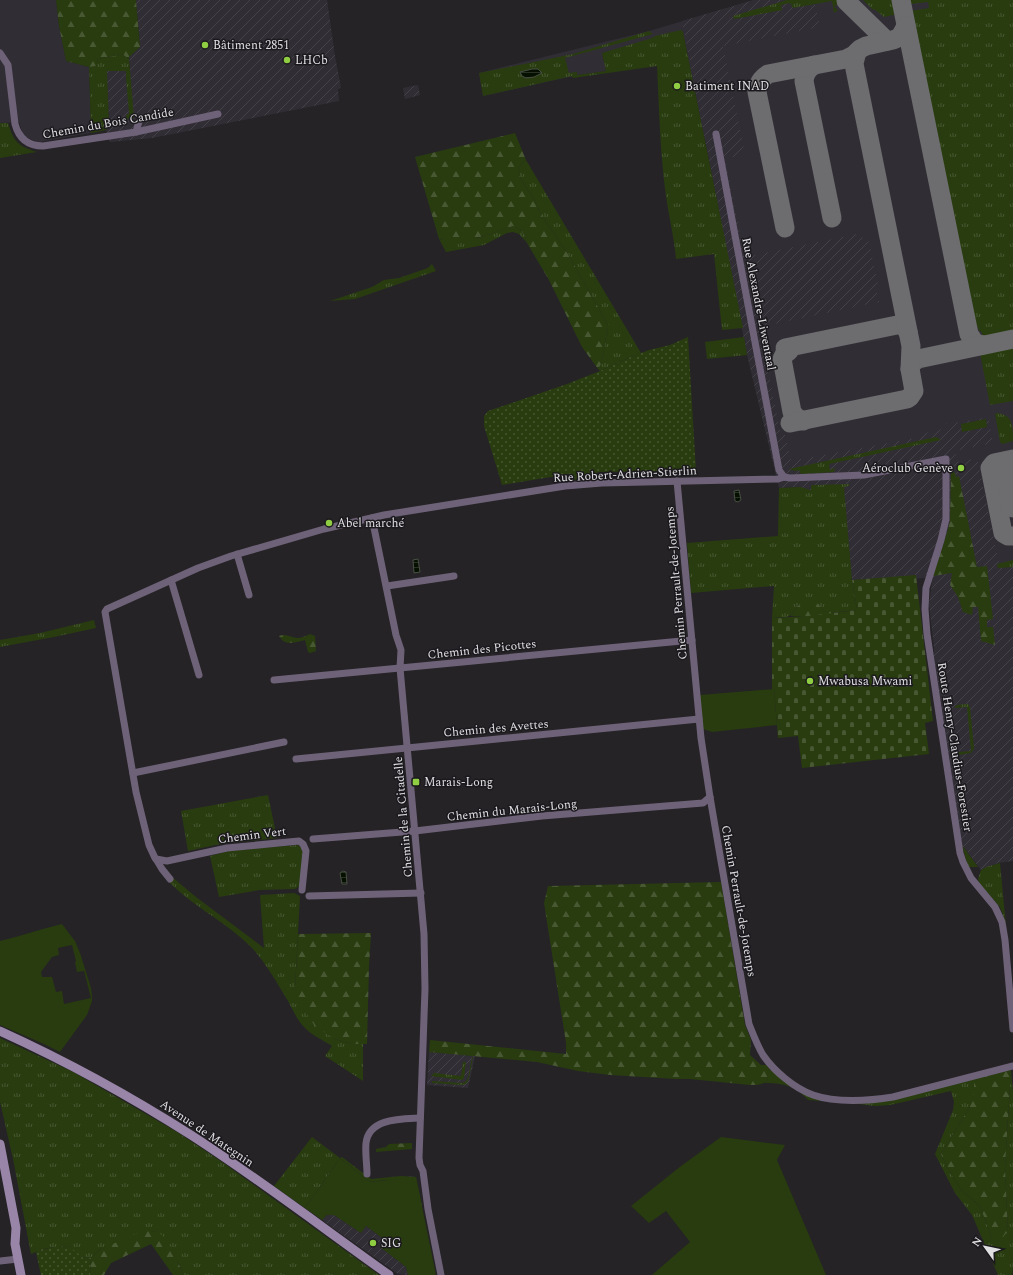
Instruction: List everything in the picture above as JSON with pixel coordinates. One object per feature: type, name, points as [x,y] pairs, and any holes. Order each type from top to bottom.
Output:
[{"type":"main road","name":"Avenue de Mategnin","points":[[0,1031],[72,1066],[177,1126],[228,1160],[389,1275]]},
{"type":"main road","points":[[0,1144],[15,1221],[16,1244],[22,1275]]},
{"type":"street","name":"Chemin du Bois Candide","points":[[0,53],[8,65],[14,124],[20,136],[28,144],[43,146],[136,132],[218,114]]},
{"type":"street","points":[[136,132],[140,118]]},
{"type":"street","name":"Rue Alexandre-Liwentaal","points":[[716,134],[780,470],[784,477]]},
{"type":"street","name":"Rue Robert-Adrien-Stierlin","points":[[133,773],[105,612],[107,608],[198,568],[237,554],[324,529],[372,518],[564,486],[602,483],[778,479],[784,477],[864,475],[946,459]]},
{"type":"street","name":"Route Henry-Claudius-Forestier","points":[[946,459],[946,519],[926,588],[925,609],[927,634],[960,853],[971,878],[995,907],[1002,922],[1013,1029]]},
{"type":"street","name":"Chemin Perrault-de-Jotemps","points":[[677,481],[699,719],[710,796],[749,1024],[763,1055],[782,1075],[807,1092],[823,1098],[841,1100],[878,1100],[1013,1066]]},
{"type":"street","name":"Chemin de la Citadelle","points":[[372,518],[396,635],[401,650],[400,668],[424,934],[425,970],[419,1148],[420,1165],[423,1171],[428,1209],[441,1275]]},
{"type":"street","points":[[237,554],[249,595]]},
{"type":"street","points":[[387,586],[454,576]]},
{"type":"street","points":[[171,580],[199,675]]},
{"type":"street","name":"Chemin des Picottes","points":[[274,680],[692,640]]},
{"type":"street","name":"Chemin des Avettes","points":[[296,759],[699,719]]},
{"type":"street","points":[[170,879],[162,869],[149,845],[133,773],[284,742]]},
{"type":"street","name":"Chemin du Marais-Long","points":[[314,839],[415,831],[542,816],[703,803],[710,796]]},
{"type":"street","name":"Chemin Vert","points":[[156,859],[167,861],[227,848],[299,841],[303,844],[306,850],[302,890]]},
{"type":"street","points":[[309,896],[421,893]]},
{"type":"street","points":[[367,1174],[366,1143],[376,1126],[383,1122],[393,1120],[420,1118]]},
{"type":"street","points":[[0,1261],[18,1259]]},
{"type":"shaded area","points":[[0,0],[56,0],[59,26],[66,61],[89,67],[91,133],[40,142],[23,135],[19,122],[0,123]]},
{"type":"shaded area","points":[[136,0],[327,0],[341,88],[338,89],[339,101],[152,138],[110,142],[106,130],[109,124],[106,71],[130,70],[129,57],[140,47]]},
{"type":"shaded area","points":[[754,0],[1013,0],[1013,567],[933,578],[852,580],[841,491],[782,474],[704,136],[683,33],[602,53],[606,71],[573,76],[483,96],[479,73],[649,31]]},
{"type":"shaded area","points":[[754,0],[814,0],[820,27],[723,46],[745,154],[725,159],[745,257],[857,234],[869,242],[879,289],[875,290],[875,293],[877,293],[879,302],[759,327],[781,435],[785,435],[791,461],[915,438],[917,435],[943,429],[947,423],[958,423],[988,417],[993,443],[955,451],[957,462],[977,458],[999,563],[997,564],[998,568],[1013,567],[1013,861],[998,863],[981,870],[962,845],[934,656],[929,604],[933,576],[926,574],[852,580],[844,495],[815,492],[800,487],[779,488],[747,355],[682,21]]},
{"type":"shaded area","points":[[538,69],[542,73],[534,77],[526,78],[522,76],[520,72]]},
{"type":"shaded area","points":[[418,85],[420,95],[405,99],[403,88]]},
{"type":"shaded area","points":[[739,490],[741,500],[738,502],[735,501],[734,491]]},
{"type":"shaded area","points":[[418,559],[420,572],[414,573],[413,560]]},
{"type":"shaded area","points":[[343,871],[346,872],[347,884],[342,884],[340,873]]},
{"type":"shaded area","points":[[429,1052],[475,1056],[468,1088],[427,1085]]},
{"type":"shaded area","points":[[327,1215],[334,1215],[361,1233],[366,1226],[385,1240],[393,1257],[406,1267],[408,1275],[398,1274],[322,1220]]},
{"type":"green space","points":[[56,0],[136,0],[140,47],[129,57],[129,59],[122,54],[98,59],[96,66],[89,67],[66,61],[59,26]]},
{"type":"green space","points":[[787,0],[841,0],[834,7],[838,10],[834,13],[832,1],[793,8],[790,3],[781,5],[782,10],[734,19],[733,16]]},
{"type":"green space","points":[[863,0],[895,0],[898,14],[884,17],[874,9],[873,10]]},
{"type":"green space","points":[[908,0],[1013,0],[1013,332],[993,337],[992,335],[983,336],[978,327],[974,328],[910,11],[929,8],[928,2],[911,4],[908,3]]},
{"type":"green space","points":[[681,30],[683,32],[743,328],[722,330],[714,254],[676,259],[663,174],[657,66],[573,78],[572,76],[483,96],[479,73],[573,54],[649,31],[653,34],[565,58],[569,73],[577,72],[577,75],[606,71],[602,53],[655,36]]},
{"type":"green space","points":[[122,54],[129,59],[134,118],[127,119],[126,115],[129,114],[126,71],[107,71],[109,124],[106,130],[91,133],[89,67],[96,66],[98,59]]},
{"type":"green space","points":[[0,123],[8,123],[12,135],[21,145],[37,152],[0,158]]},
{"type":"green space","points":[[515,133],[526,160],[520,167],[519,176],[536,203],[542,216],[568,254],[608,325],[603,358],[598,369],[582,347],[549,280],[527,243],[524,235],[519,229],[513,226],[466,240],[447,241],[439,239],[415,157]]},
{"type":"green space","points":[[526,160],[641,353],[600,371],[598,369],[603,358],[608,325],[568,254],[542,216],[536,203],[519,176],[520,167]]},
{"type":"green space","points":[[513,226],[523,233],[527,243],[519,234],[513,232],[507,233],[484,245],[446,252],[439,239],[478,238]]},
{"type":"green space","points":[[432,264],[436,271],[355,299],[330,301],[372,287],[384,280],[399,278],[428,268]]},
{"type":"green space","points":[[688,337],[696,471],[598,472],[594,478],[574,480],[569,474],[502,485],[484,426],[484,416],[488,411],[567,384],[628,358],[649,350],[670,345]]},
{"type":"green space","points":[[744,337],[747,355],[707,359],[705,342]]},
{"type":"green space","points":[[1013,347],[1013,401],[990,405],[980,353]]},
{"type":"green space","points":[[997,413],[1006,416],[1011,422],[1013,441],[1002,444],[1000,442],[995,414]]},
{"type":"green space","points":[[986,419],[987,427],[962,432],[961,424]]},
{"type":"green space","points":[[936,437],[941,440],[829,464],[830,470],[835,468],[834,472],[801,474],[799,470],[796,471],[789,469]]},
{"type":"green space","points":[[951,473],[955,473],[956,477],[959,476],[977,567],[987,566],[993,619],[987,620],[987,627],[993,627],[995,645],[981,641],[978,607],[973,607],[972,615],[963,612],[958,597],[950,585],[952,573],[933,576],[950,521]]},
{"type":"green space","points":[[849,484],[849,486],[844,487],[852,580],[857,610],[829,613],[819,605],[798,605],[793,613],[788,616],[772,618],[774,586],[691,593],[687,543],[778,536],[779,488],[800,487],[811,490],[811,485]]},
{"type":"green space","points":[[1013,560],[1013,567],[998,568],[997,564]]},
{"type":"green space","points":[[916,575],[933,721],[925,723],[929,754],[802,768],[798,736],[778,738],[774,689],[772,689],[772,618],[808,616],[857,610],[852,580]]},
{"type":"green space","points":[[804,603],[817,603],[825,611],[833,612],[834,618],[790,616],[799,605]]},
{"type":"green space","points":[[94,620],[96,628],[0,647],[0,640],[40,633]]},
{"type":"green space","points":[[310,634],[315,636],[316,651],[310,653],[308,652],[305,640],[287,643],[284,642],[279,636],[286,635],[299,638]]},
{"type":"green space","points":[[774,689],[777,725],[712,732],[703,729],[700,695]]},
{"type":"green space","points":[[968,704],[970,707],[974,749],[971,753],[959,755],[959,752],[971,751],[967,707],[954,708],[957,705]]},
{"type":"green space","points":[[268,795],[277,838],[220,844],[188,851],[181,811]]},
{"type":"green space","points":[[298,845],[303,849],[301,883],[295,889],[260,890],[219,897],[210,856],[229,851]]},
{"type":"green space","points":[[962,845],[978,867],[968,867]]},
{"type":"green space","points":[[1000,863],[1006,923],[1000,907],[979,883],[978,879],[981,870]]},
{"type":"green space","points":[[172,877],[264,948],[260,895],[294,893],[300,896],[295,988],[335,1039],[351,1044],[363,1044],[363,1081],[325,1056],[332,1046],[307,1030],[297,1018],[271,973],[252,948],[232,930],[188,899],[168,881]]},
{"type":"green space","points":[[721,882],[745,1025],[751,1040],[750,1055],[761,1065],[766,1065],[770,1070],[767,1081],[750,1085],[690,1079],[610,1075],[578,1071],[537,1062],[429,1052],[430,1040],[566,1054],[566,1043],[544,903],[548,886]]},
{"type":"green space","points":[[62,924],[75,941],[80,953],[91,988],[92,1001],[87,1015],[60,1052],[0,1025],[0,941]],"holes":[[[72,945],[77,972],[84,971],[91,998],[64,1004],[62,991],[56,992],[52,977],[42,977],[41,972],[52,957],[59,955],[58,948]]]},
{"type":"green space","points":[[371,933],[367,1044],[351,1044],[335,1039],[315,1026],[299,1002],[295,988],[298,934]]},
{"type":"green space","points":[[0,1038],[73,1072],[177,1132],[222,1162],[379,1275],[183,1275],[179,1264],[157,1232],[147,1231],[99,1250],[91,1258],[80,1257],[68,1246],[47,1248],[31,1254],[13,1159],[0,1102]]},
{"type":"green space","points":[[472,1057],[469,1078],[467,1083],[463,1085],[432,1083],[432,1081],[465,1082],[468,1078]]},
{"type":"green space","points":[[463,1062],[466,1062],[464,1078],[462,1080],[431,1076],[434,1073],[461,1076]]},
{"type":"green space","points":[[770,1070],[822,1101],[808,1100],[798,1091],[782,1084],[763,1083],[767,1081]]},
{"type":"green space","points":[[1011,1070],[1013,1092],[1013,1268],[1012,1275],[998,1275],[972,1215],[955,1193],[935,1154],[953,1110],[954,1102],[951,1091],[890,1105],[875,1106],[842,1102],[881,1102],[974,1079],[975,1096],[941,1154],[961,1190],[980,1206],[992,1239],[1008,1232],[1005,1167]]},
{"type":"green space","points":[[1011,1070],[1005,1167],[1008,1232],[1000,1239],[992,1239],[980,1206],[961,1190],[941,1154],[974,1097],[974,1079]]},
{"type":"green space","points":[[312,1137],[340,1158],[305,1208],[274,1186]]},
{"type":"green space","points":[[721,1137],[785,1145],[777,1160],[826,1275],[652,1275],[690,1242],[666,1211],[649,1223],[631,1206],[681,1166]]},
{"type":"green space","points":[[412,1143],[412,1149],[376,1152],[376,1149],[386,1147],[389,1144]]},
{"type":"green space","points":[[342,1157],[371,1179],[401,1176],[416,1177],[422,1206],[386,1180],[370,1182],[340,1158]]},
{"type":"green space","points":[[340,1158],[370,1182],[416,1177],[436,1275],[408,1275],[406,1267],[380,1247],[385,1240],[366,1226],[361,1233],[334,1215],[327,1215],[322,1220],[305,1208]]},
{"type":"green space","points":[[140,1232],[157,1232],[166,1239],[173,1251],[183,1275],[173,1275],[151,1244],[111,1263],[104,1275],[90,1275],[91,1258],[99,1250]]},
{"type":"green space","points":[[68,1246],[78,1253],[80,1257],[91,1258],[90,1275],[41,1275],[36,1252],[38,1250]]},
{"type":"taxiway","points":[[901,0],[969,334],[975,343],[983,345]]},
{"type":"taxiway","points":[[846,1],[887,41]]},
{"type":"taxiway","points":[[785,228],[757,92],[760,82],[768,74],[846,59],[866,46],[900,37],[906,26]]},
{"type":"taxiway","points":[[790,423],[907,399],[914,391],[910,369],[911,346],[855,69],[854,63],[857,52]]},
{"type":"taxiway","points":[[814,65],[807,72],[804,81],[832,218]]},
{"type":"taxiway","points":[[785,348],[897,325],[903,325],[908,332]]},
{"type":"taxiway","points":[[910,369],[912,363],[918,359],[1013,339]]},
{"type":"taxiway","points":[[789,351],[782,359],[792,412],[796,417],[803,421]]},
{"type":"taxiway","points":[[1013,459],[994,463],[990,468],[1003,533],[1008,536],[1013,536]]},
{"type":"taxiway","points":[[1006,461],[1003,466],[1006,481],[1011,485],[1008,490],[1011,506],[1013,508]]},
{"type":"place","name":"Bâtiment 2851","points":[[205,45]]},
{"type":"place","name":"LHCb","points":[[287,60]]},
{"type":"place","name":"Batiment INAD","points":[[677,86]]},
{"type":"place","name":"Aéroclub Genève","points":[[961,468]]},
{"type":"place","name":"Abel marché","points":[[329,523]]},
{"type":"place","name":"Mwabusa Mwami","points":[[810,681]]},
{"type":"place","name":"Marais-Long","points":[[416,782]]},
{"type":"place","name":"SIG","points":[[373,1243]]}]
